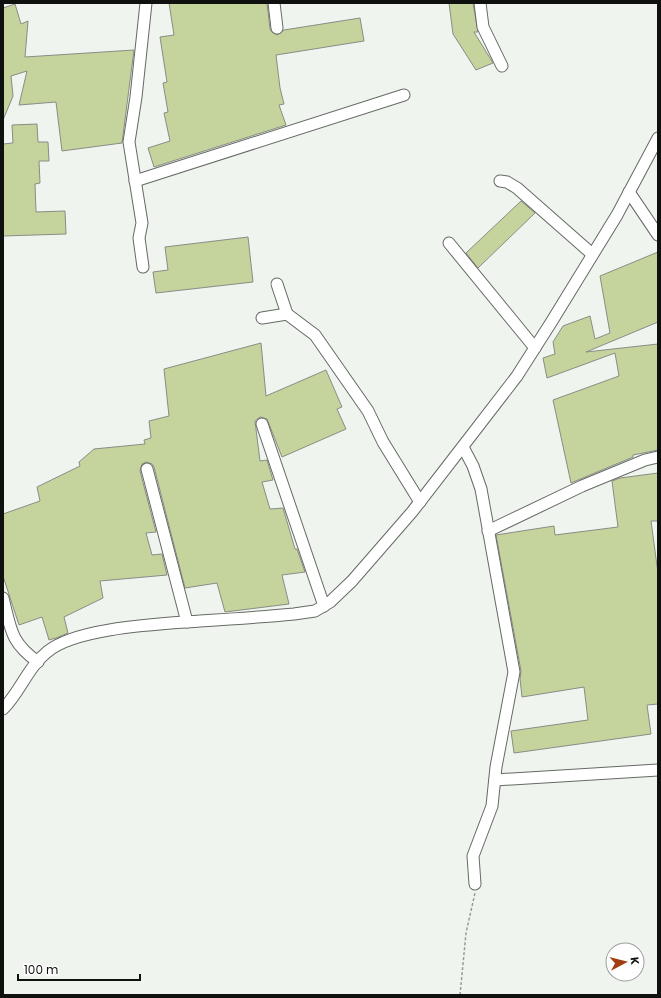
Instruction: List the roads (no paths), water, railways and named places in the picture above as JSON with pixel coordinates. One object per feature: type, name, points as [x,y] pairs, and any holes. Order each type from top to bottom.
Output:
[{"type":"street","points":[[143,268],[139,238],[142,222],[129,142],[136,97],[146,3]]},
{"type":"street","points":[[274,3],[277,28]]},
{"type":"street","points":[[480,3],[483,27],[502,66]]},
{"type":"street","points":[[135,181],[404,95]]},
{"type":"street","points":[[3,709],[12,700],[31,669],[47,651],[74,638],[99,632],[187,622],[294,614],[315,611],[330,602],[352,581],[420,502],[517,376],[629,192],[658,138]]},
{"type":"street","points":[[500,181],[507,182],[517,188],[592,254]]},
{"type":"street","points":[[629,192],[658,235]]},
{"type":"street","points":[[449,243],[535,348]]},
{"type":"street","points":[[277,284],[287,314],[315,335],[368,411],[383,442],[420,502]]},
{"type":"street","points":[[262,318],[287,314]]},
{"type":"street","points":[[262,424],[324,606]]},
{"type":"street","points":[[463,447],[473,466],[481,489],[514,672],[495,780],[492,806],[472,856],[475,884]]},
{"type":"street","points":[[488,531],[582,486],[645,460],[658,457]]},
{"type":"street","points":[[147,469],[187,622]]},
{"type":"street","points":[[3,598],[12,634],[23,651],[38,662]]},
{"type":"street","points":[[495,780],[658,770]]}]
